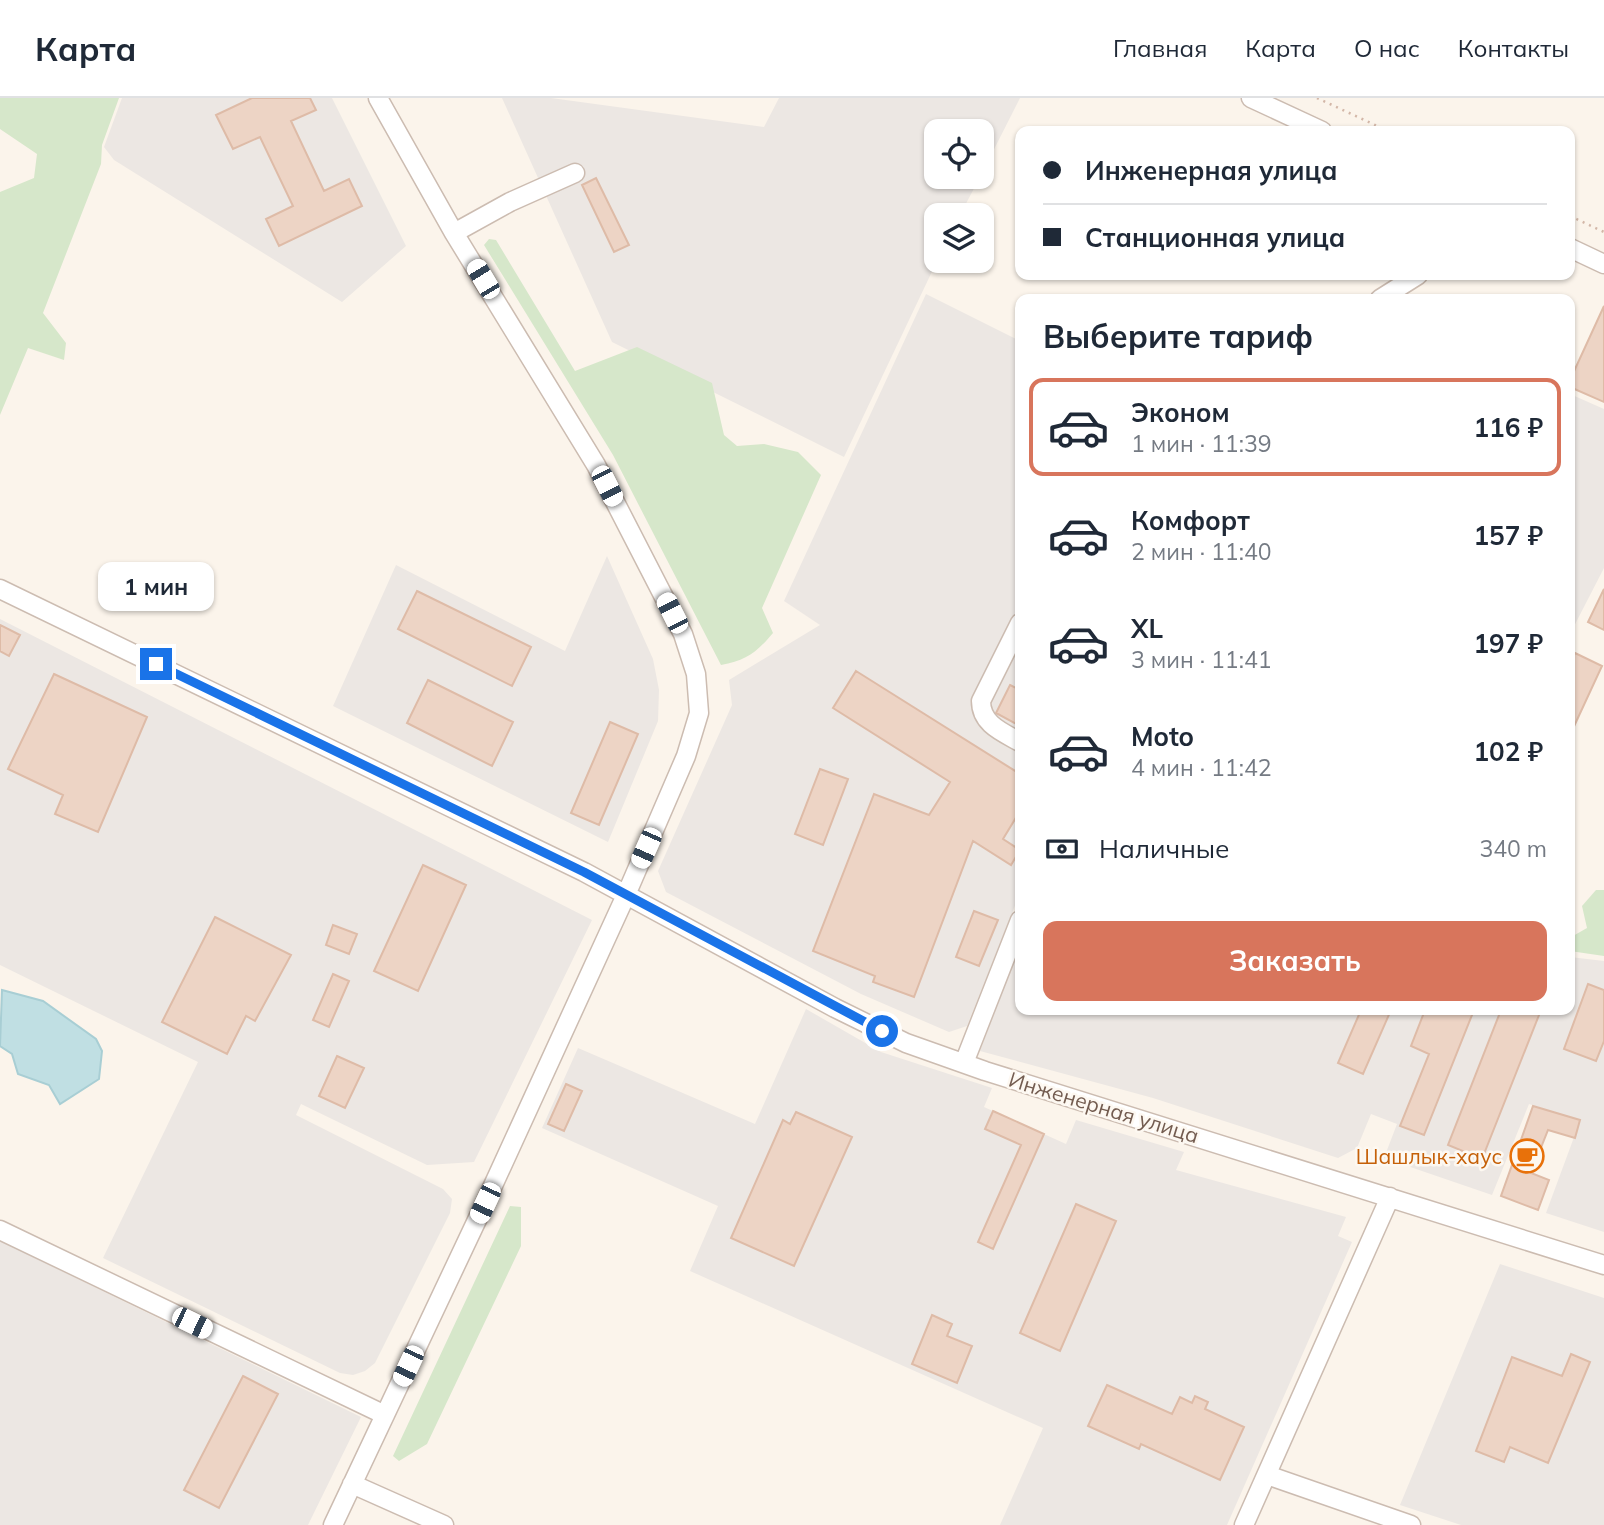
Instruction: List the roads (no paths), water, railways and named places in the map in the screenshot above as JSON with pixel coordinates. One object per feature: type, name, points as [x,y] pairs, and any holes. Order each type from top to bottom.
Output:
[{"type":"street","points":[[333,1525],[626,895],[686,756],[699,713],[696,674],[683,635],[596,465],[454,233],[378,98]]},
{"type":"street","points":[[1251,98],[1311,126]]},
{"type":"street","points":[[454,233],[510,202],[575,173]]},
{"type":"street","points":[[1575,250],[1604,264]]},
{"type":"street","points":[[1388,294],[1410,280]]},
{"type":"street","name":"Инженерная улица","points":[[0,589],[626,895],[835,1008],[906,1043],[1604,1265]]},
{"type":"street","points":[[1015,633],[981,701],[981,711],[984,720],[1015,739]]},
{"type":"street","points":[[964,1063],[1015,933]]},
{"type":"street","points":[[1244,1525],[1390,1197]]},
{"type":"street","points":[[0,1230],[385,1415]]},
{"type":"street","points":[[1267,1475],[1411,1525]]},
{"type":"street","points":[[352,1484],[444,1525]]},
{"type":"water","points":[[2,990],[43,1001],[96,1039],[102,1051],[99,1079],[60,1104],[49,1085],[18,1074],[12,1054],[0,1046]]},
{"type":"place","name":"Шашлык-хаус","points":[[1527,1156]]}]
